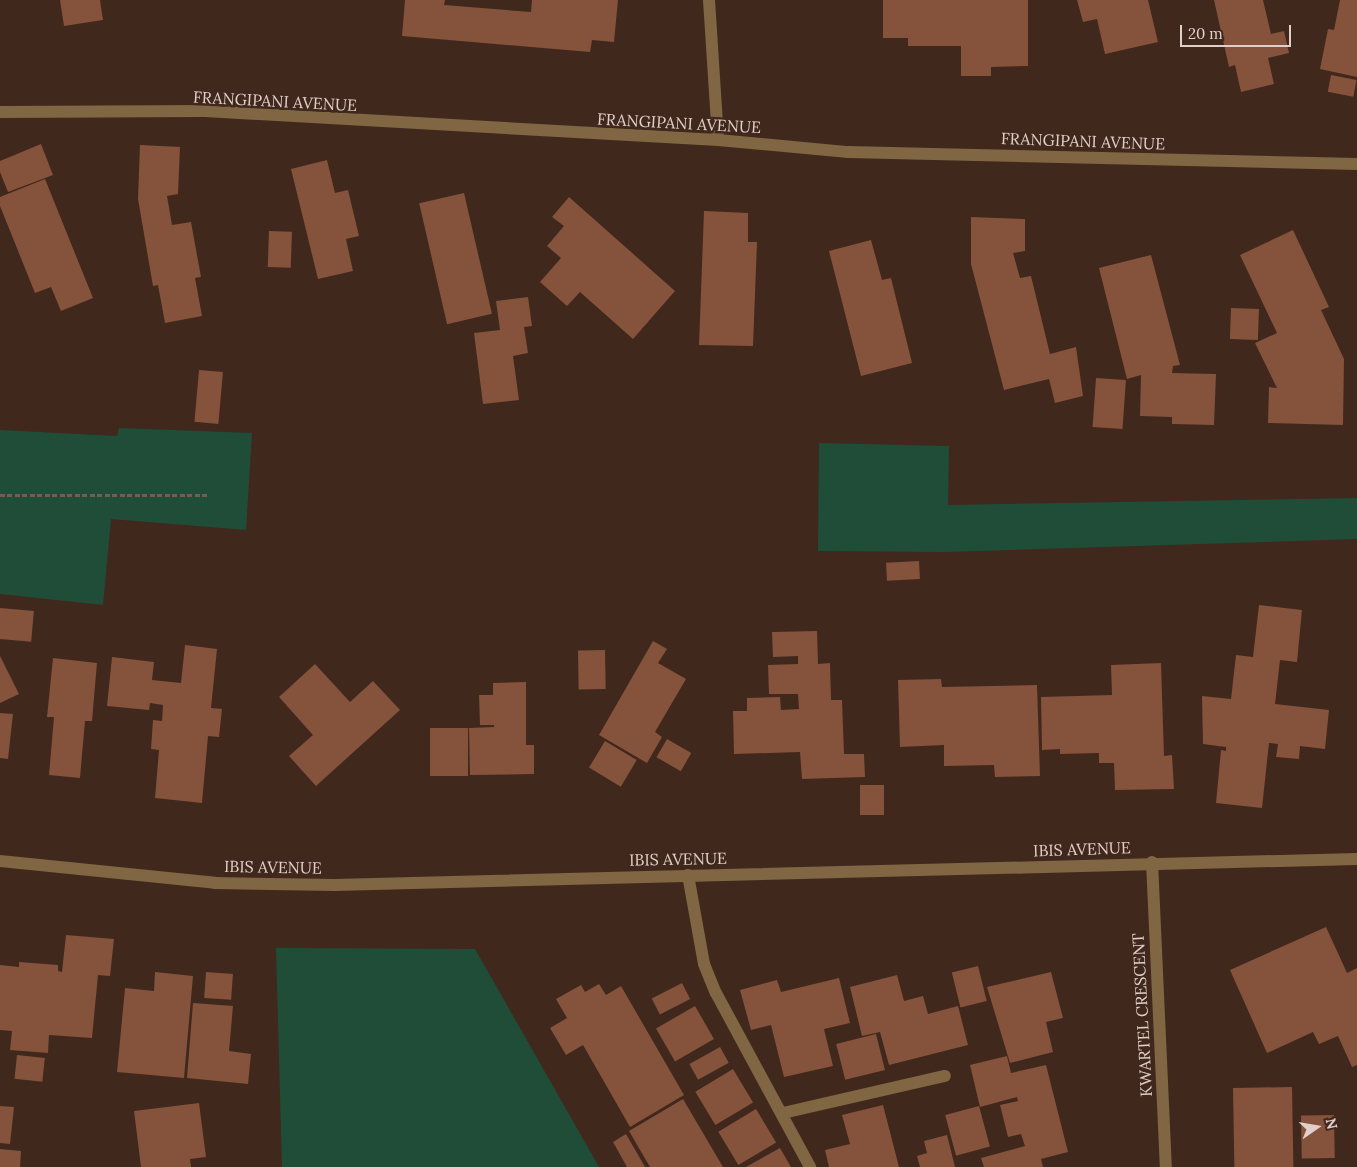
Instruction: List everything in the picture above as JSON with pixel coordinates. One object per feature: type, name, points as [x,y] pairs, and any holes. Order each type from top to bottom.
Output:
[{"type":"street","points":[[709,0],[718,140]]},
{"type":"street","name":"FRANGIPANI AVENUE","points":[[0,112],[205,111],[718,140],[848,152],[1357,164]]},
{"type":"street","name":"IBIS AVENUE","points":[[0,861],[215,883],[335,884],[1152,862],[1357,859]]},
{"type":"street","name":"KWARTEL CRESCENT","points":[[1152,862],[1166,1167]]},
{"type":"street","points":[[688,875],[704,964],[716,993],[783,1113],[810,1167]]},
{"type":"street","points":[[783,1113],[945,1076]]},
{"type":"path","points":[[0,495],[207,495]]},
{"type":"green space","points":[[119,428],[252,433],[246,530],[111,519],[103,605],[0,594],[0,430],[117,436]]},
{"type":"green space","points":[[819,443],[949,446],[948,505],[1357,498],[1357,539],[944,552],[818,551]]},
{"type":"green space","points":[[276,948],[475,949],[599,1167],[282,1167]]},
{"type":"building","points":[[60,0],[100,0],[103,20],[64,26]]},
{"type":"building","points":[[405,0],[445,0],[444,5],[531,12],[532,0],[618,0],[614,42],[592,40],[590,52],[402,36]]},
{"type":"building","points":[[883,0],[1028,0],[1028,66],[991,67],[991,76],[961,76],[961,46],[908,46],[908,38],[883,38]]},
{"type":"building","points":[[1077,0],[1148,0],[1158,42],[1105,54],[1097,19],[1083,22]]},
{"type":"building","points":[[1214,0],[1263,0],[1271,34],[1284,31],[1289,53],[1268,58],[1274,84],[1241,92],[1235,65],[1229,67]]},
{"type":"building","points":[[1340,0],[1357,0],[1357,77],[1320,69],[1328,29],[1334,30]]},
{"type":"building","points":[[1331,75],[1357,80],[1353,97],[1328,92]]},
{"type":"building","points":[[41,144],[53,175],[8,192],[0,172],[0,161]]},
{"type":"building","points":[[140,145],[180,147],[178,194],[167,196],[172,225],[191,222],[201,277],[195,278],[202,316],[165,323],[158,285],[153,286],[138,199]]},
{"type":"building","points":[[327,160],[335,193],[348,190],[359,236],[346,239],[353,271],[318,279],[291,169]]},
{"type":"building","points":[[45,179],[93,298],[61,311],[51,287],[35,293],[0,206],[0,197]]},
{"type":"building","points":[[464,193],[492,314],[447,324],[419,203]]},
{"type":"building","points":[[569,197],[675,291],[633,339],[580,292],[567,306],[540,282],[561,258],[547,246],[564,226],[552,217]]},
{"type":"building","points":[[704,211],[748,213],[748,242],[757,242],[753,346],[699,345]]},
{"type":"building","points":[[971,217],[1025,219],[1025,251],[1013,253],[1020,278],[1031,276],[1050,354],[1076,347],[1083,396],[1055,403],[1049,379],[1004,390],[971,264]]},
{"type":"building","points":[[1293,230],[1329,307],[1321,310],[1344,359],[1343,425],[1268,423],[1269,387],[1277,388],[1255,343],[1277,333],[1240,255]]},
{"type":"building","points":[[269,231],[292,232],[291,268],[268,267]]},
{"type":"building","points":[[871,240],[882,280],[891,278],[912,363],[861,376],[829,251]]},
{"type":"building","points":[[1151,255],[1180,365],[1173,366],[1172,373],[1216,374],[1214,425],[1172,424],[1172,417],[1140,416],[1141,375],[1127,379],[1099,268]]},
{"type":"building","points":[[528,297],[532,326],[524,327],[528,353],[513,356],[519,400],[483,404],[474,333],[500,330],[496,301]]},
{"type":"building","points":[[1231,308],[1259,309],[1258,340],[1230,339]]},
{"type":"building","points":[[199,370],[223,372],[218,424],[194,422]]},
{"type":"building","points":[[1096,378],[1126,380],[1123,429],[1093,427]]},
{"type":"building","points":[[919,561],[920,579],[887,581],[886,563]]},
{"type":"building","points":[[1259,605],[1302,610],[1297,662],[1280,660],[1275,704],[1329,710],[1325,749],[1300,746],[1299,759],[1276,757],[1278,744],[1269,743],[1262,808],[1216,803],[1221,750],[1226,751],[1226,747],[1203,744],[1202,696],[1231,699],[1236,655],[1253,657]]},
{"type":"building","points":[[0,608],[34,611],[31,642],[0,639]]},
{"type":"building","points":[[817,631],[818,664],[830,663],[831,700],[842,700],[844,754],[864,754],[865,777],[802,779],[800,752],[734,754],[733,711],[747,711],[747,698],[780,697],[781,710],[799,709],[798,694],[769,694],[768,665],[798,664],[798,656],[773,657],[772,632]]},
{"type":"building","points":[[653,641],[667,649],[658,663],[686,679],[655,732],[662,737],[647,763],[599,735]]},
{"type":"building","points":[[185,645],[217,649],[211,708],[222,709],[219,737],[208,736],[202,803],[155,798],[159,750],[151,749],[153,720],[162,721],[163,705],[150,703],[149,710],[107,706],[112,657],[154,662],[152,680],[181,683]]},
{"type":"building","points":[[578,650],[605,650],[606,689],[579,689]]},
{"type":"building","points":[[0,656],[19,694],[0,703]]},
{"type":"building","points":[[53,658],[97,663],[92,721],[85,721],[80,778],[49,775],[54,717],[47,717]]},
{"type":"building","points":[[1161,663],[1164,756],[1172,755],[1174,789],[1115,790],[1114,763],[1099,763],[1099,753],[1060,754],[1060,749],[1042,750],[1041,697],[1112,695],[1111,665]]},
{"type":"building","points":[[315,664],[350,702],[373,681],[400,710],[316,786],[289,756],[313,735],[279,697]]},
{"type":"building","points":[[941,679],[942,687],[1037,685],[1040,776],[995,777],[994,765],[944,766],[944,745],[900,747],[898,680]]},
{"type":"building","points":[[526,682],[526,745],[534,745],[534,774],[470,775],[469,728],[494,727],[494,725],[480,725],[479,695],[493,695],[493,683]]},
{"type":"building","points":[[0,713],[13,714],[8,759],[0,758]]},
{"type":"building","points":[[430,728],[468,728],[468,776],[430,776]]},
{"type":"building","points":[[667,739],[691,753],[681,771],[656,757]]},
{"type":"building","points":[[605,741],[637,760],[621,787],[589,768]]},
{"type":"building","points":[[860,785],[884,785],[884,815],[860,815]]},
{"type":"building","points":[[1326,927],[1347,973],[1357,968],[1357,1065],[1352,1067],[1338,1036],[1319,1044],[1313,1032],[1267,1053],[1230,970]]},
{"type":"building","points":[[66,935],[114,939],[110,976],[98,975],[92,1038],[49,1035],[48,1053],[10,1050],[12,1031],[0,1030],[0,965],[19,967],[19,962],[58,965],[58,971],[62,972]]},
{"type":"building","points":[[978,966],[987,1001],[961,1007],[952,973]]},
{"type":"building","points":[[155,972],[193,976],[184,1078],[117,1072],[125,988],[154,991]]},
{"type":"building","points":[[206,972],[233,974],[231,1000],[204,998]]},
{"type":"building","points":[[1051,972],[1063,1018],[1046,1022],[1053,1052],[1010,1063],[987,987]]},
{"type":"building","points":[[897,975],[904,1001],[923,996],[928,1014],[958,1006],[968,1045],[889,1065],[880,1032],[862,1036],[850,987]]},
{"type":"building","points":[[839,978],[850,1023],[824,1029],[833,1066],[784,1077],[771,1025],[751,1030],[740,990],[777,980],[781,992]]},
{"type":"building","points":[[682,983],[690,999],[660,1014],[652,998]]},
{"type":"building","points":[[599,984],[606,995],[621,986],[684,1095],[630,1127],[583,1045],[566,1055],[550,1028],[567,1018],[556,999],[581,985],[585,992]]},
{"type":"building","points":[[193,1003],[233,1006],[229,1051],[251,1054],[248,1084],[187,1078]]},
{"type":"building","points":[[695,1006],[714,1039],[675,1061],[656,1028]]},
{"type":"building","points":[[876,1034],[885,1070],[845,1080],[836,1044]]},
{"type":"building","points":[[720,1047],[729,1063],[698,1080],[689,1064]]},
{"type":"building","points":[[17,1055],[45,1058],[42,1082],[14,1079]]},
{"type":"building","points":[[1007,1056],[1011,1073],[1046,1065],[1068,1152],[1041,1159],[1043,1167],[984,1167],[981,1158],[1025,1146],[1021,1134],[1008,1137],[1000,1105],[1018,1101],[1017,1097],[980,1107],[970,1065]]},
{"type":"building","points":[[733,1069],[753,1102],[715,1125],[695,1092]]},
{"type":"building","points":[[1292,1087],[1293,1167],[1234,1167],[1233,1088]]},
{"type":"building","points":[[683,1099],[723,1167],[650,1167],[629,1131]]},
{"type":"building","points":[[199,1103],[206,1157],[190,1159],[191,1167],[141,1167],[134,1111]]},
{"type":"building","points":[[883,1105],[899,1167],[829,1167],[825,1150],[850,1144],[842,1115]]},
{"type":"building","points":[[0,1106],[14,1107],[10,1144],[0,1143]]},
{"type":"building","points":[[979,1106],[990,1147],[956,1156],[945,1115]]},
{"type":"building","points":[[756,1109],[776,1142],[738,1165],[718,1132]]},
{"type":"building","points":[[1334,1115],[1335,1158],[1302,1159],[1301,1116]]},
{"type":"building","points":[[626,1134],[645,1167],[627,1167],[613,1142]]},
{"type":"building","points":[[947,1135],[955,1167],[920,1167],[917,1156],[927,1153],[924,1141]]},
{"type":"building","points":[[780,1148],[791,1167],[746,1167]]},
{"type":"building","points":[[0,1149],[21,1151],[20,1167],[0,1167]]}]
